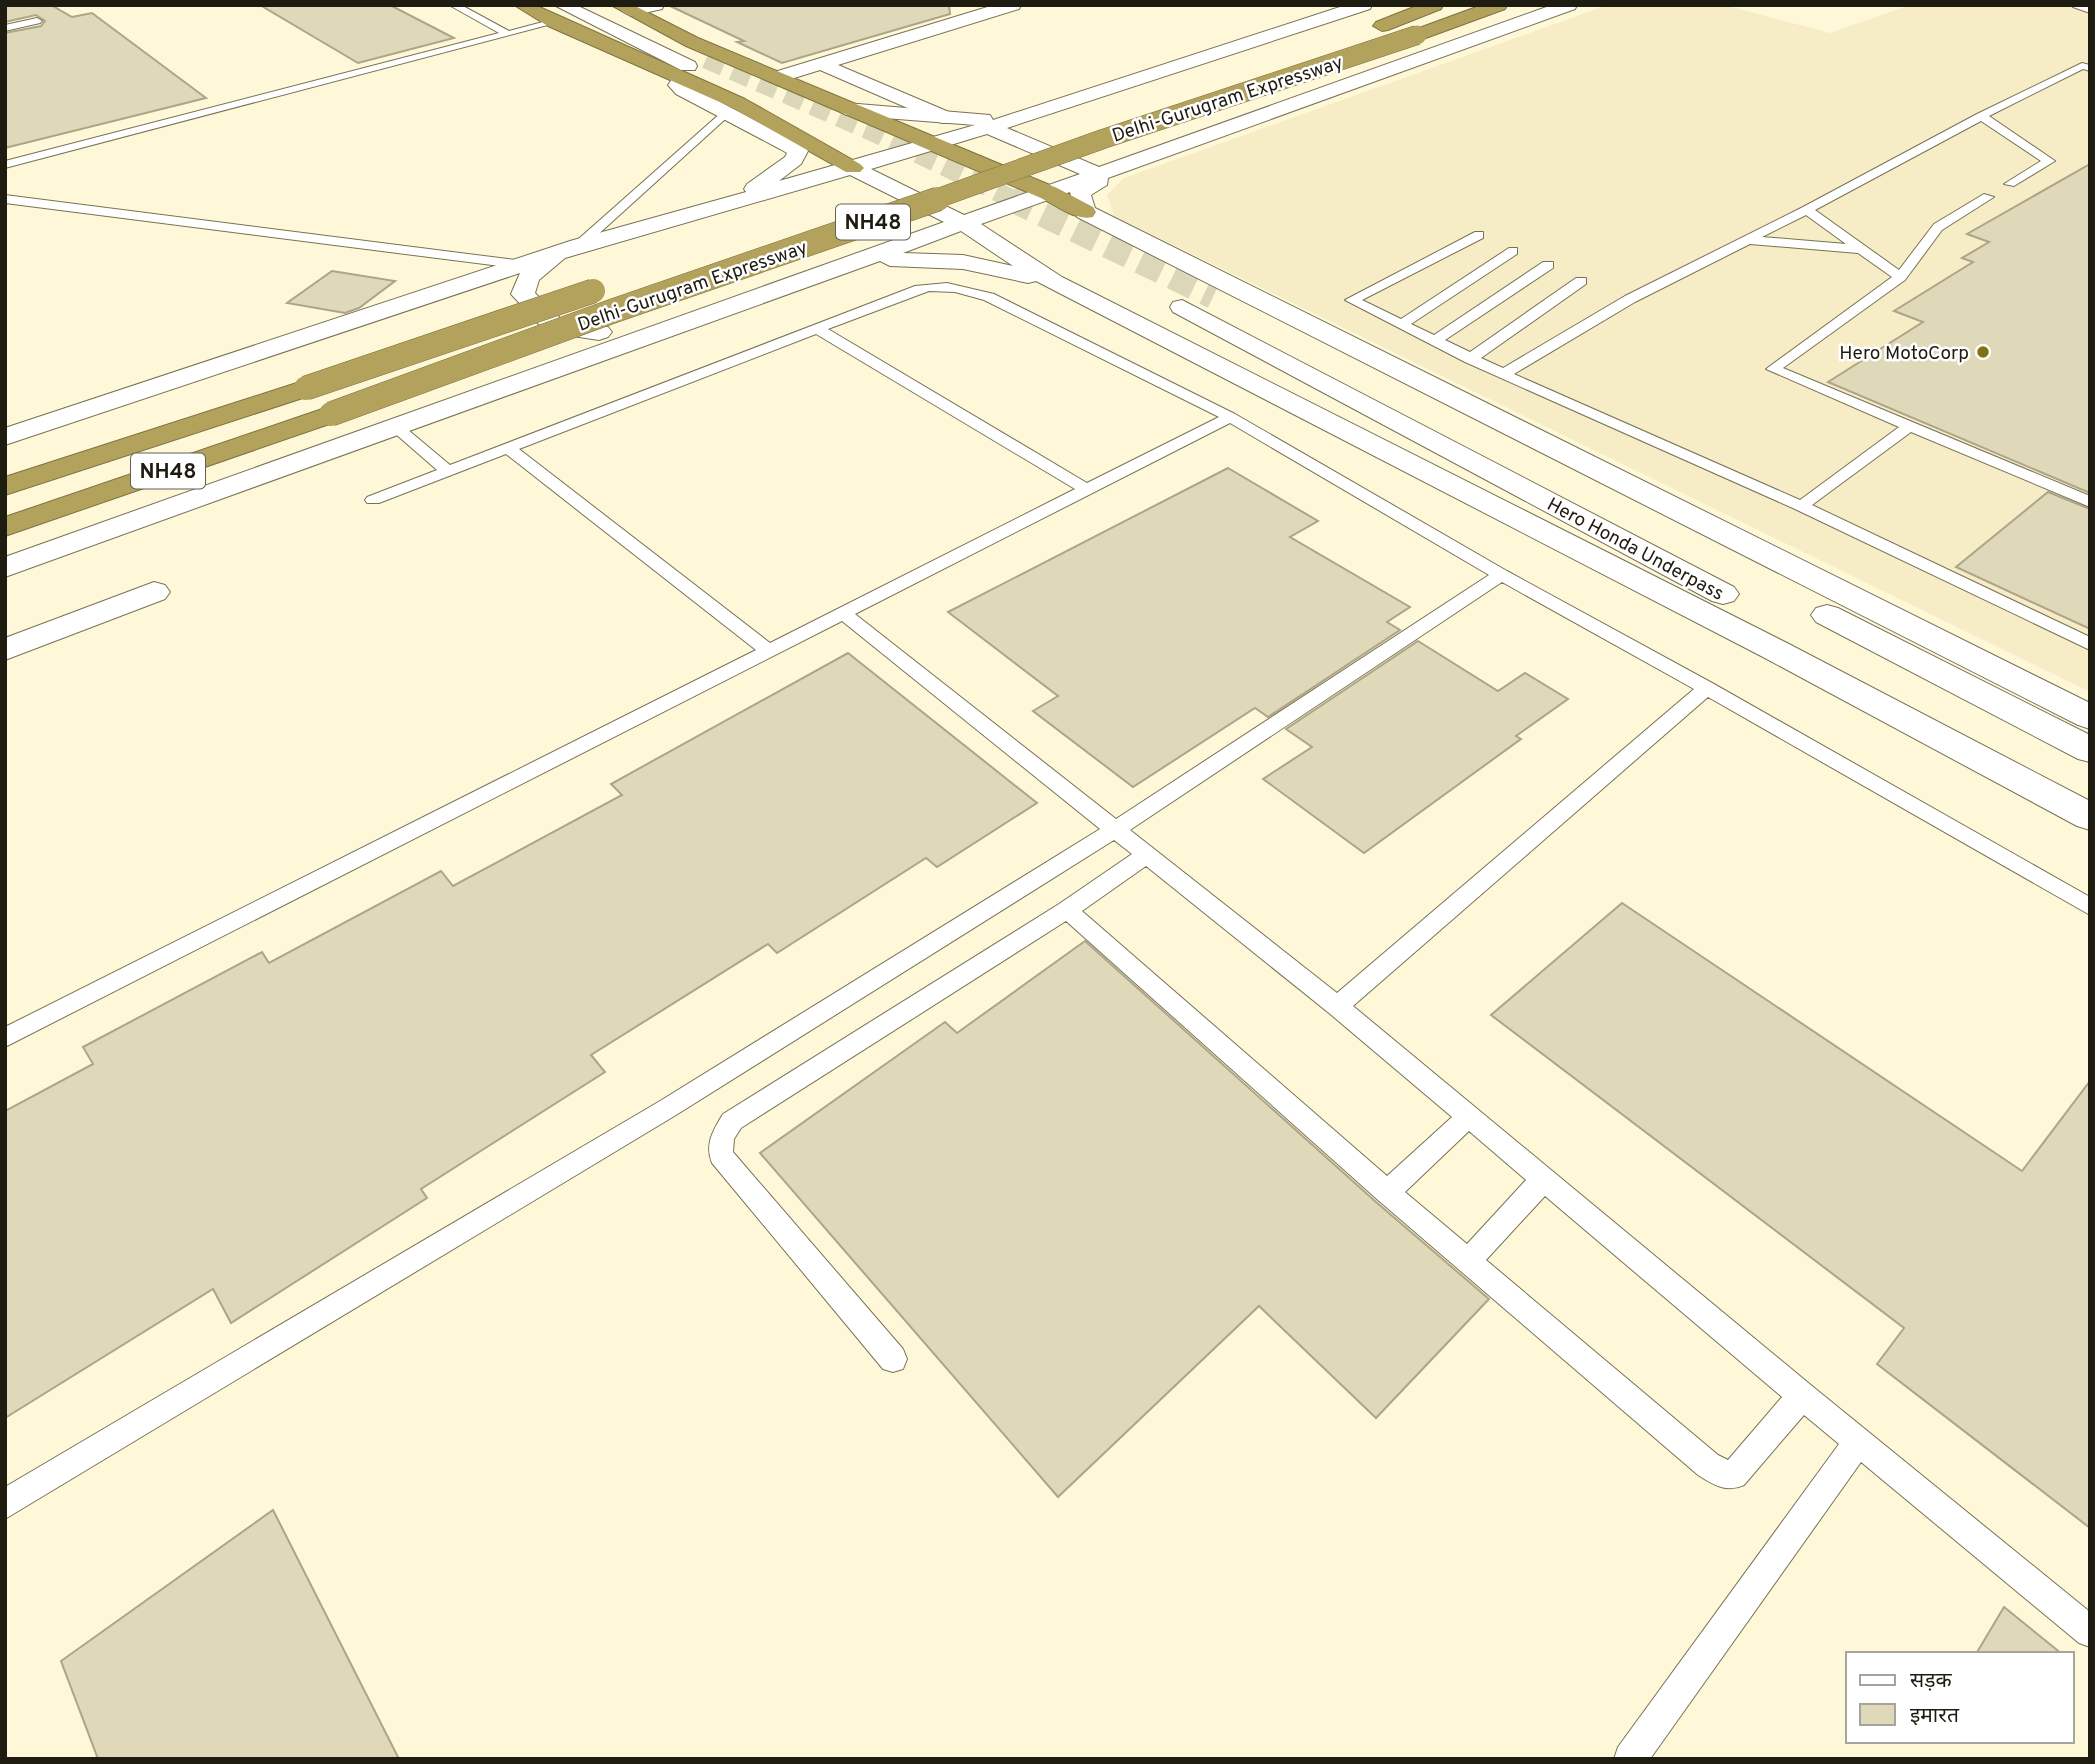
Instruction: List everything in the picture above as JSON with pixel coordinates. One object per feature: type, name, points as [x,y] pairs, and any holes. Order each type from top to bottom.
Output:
[{"type":"highway","points":[[522,5],[558,14],[685,72],[853,167]]},
{"type":"highway","name":"Delhi-Gurugram Expressway","points":[[949,171],[1435,5]]},
{"type":"highway","name":"Delhi-Gurugram Expressway","points":[[5,527],[1103,139],[1417,35],[1499,5]]},
{"type":"highway","points":[[625,8],[775,78],[1049,193],[1085,212]]},
{"type":"highway","name":"NH48","points":[[870,198],[923,180]]},
{"type":"highway","name":"Delhi-Gurugram Expressway","points":[[5,486],[608,286]]},
{"type":"main road","points":[[595,5],[706,59]]},
{"type":"main road","points":[[625,8],[656,5]]},
{"type":"main road","points":[[775,78],[1013,5]]},
{"type":"main road","points":[[5,437],[568,250],[990,128],[1364,5]]},
{"type":"main road","points":[[5,568],[1569,5]]},
{"type":"main road","points":[[821,64],[949,119]]},
{"type":"main road","points":[[685,72],[677,85],[680,90],[798,151],[794,160],[736,202]]},
{"type":"main road","points":[[846,109],[949,119],[1002,116],[1081,91],[1118,87]]},
{"type":"main road","points":[[990,128],[1108,172]]},
{"type":"main road","points":[[786,186],[830,155]]},
{"type":"main road","points":[[853,167],[965,224],[1054,282],[1775,650],[2090,817]]},
{"type":"main road","points":[[1108,172],[1080,192],[1085,212],[2090,717]]},
{"type":"main road","points":[[568,250],[532,272],[524,282],[523,293],[555,327],[606,333],[667,330]]},
{"type":"main road","points":[[869,258],[963,261],[1054,282]]},
{"type":"main road","name":"Hero Honda Underpass","points":[[1213,297],[2090,750]]},
{"type":"main road","name":"Hero Honda Underpass","points":[[1182,307],[2090,789]]},
{"type":"main road","points":[[5,650],[154,592]]},
{"type":"lane","points":[[453,5],[508,34]]},
{"type":"lane","points":[[2076,5],[2090,10]]},
{"type":"lane","points":[[5,165],[508,34],[558,14]]},
{"type":"lane","points":[[5,27],[37,21]]},
{"type":"lane","points":[[1503,374],[1630,299],[1807,210],[1981,116],[2087,65]]},
{"type":"lane","points":[[568,250],[727,113]]},
{"type":"lane","points":[[1981,116],[2049,160],[2010,184]]},
{"type":"lane","points":[[1988,197],[1938,227],[1900,277],[1773,369],[2090,502]]},
{"type":"lane","points":[[5,199],[523,265]]},
{"type":"lane","points":[[1807,210],[1900,277]]},
{"type":"lane","points":[[1479,235],[1352,300],[1470,359],[1801,506],[2090,643]]},
{"type":"lane","points":[[1747,240],[1861,249]]},
{"type":"lane","points":[[1400,325],[1513,251]]},
{"type":"lane","points":[[1434,341],[1548,265]]},
{"type":"lane","points":[[1470,359],[1581,281]]},
{"type":"lane","points":[[373,500],[920,289],[939,285],[957,286],[989,297],[1230,417],[1501,575],[1707,688],[2090,906]]},
{"type":"lane","points":[[818,329],[1087,489]]},
{"type":"lane","points":[[5,1038],[845,615],[1230,417]]},
{"type":"lane","points":[[396,427],[447,470]]},
{"type":"lane","points":[[1801,506],[1909,427]]},
{"type":"lane","points":[[507,447],[770,652]]},
{"type":"lane","points":[[5,1504],[668,1108],[1116,830],[1501,575]]},
{"type":"lane","points":[[845,615],[1337,1006],[1802,1396],[2090,1632]]},
{"type":"lane","points":[[1337,1006],[1707,688]]},
{"type":"lane","points":[[893,1359],[721,1155],[722,1137],[732,1121],[1067,910],[1145,856]]},
{"type":"lane","points":[[1067,910],[1387,1192],[1708,1465],[1721,1473],[1734,1475],[1802,1396]]},
{"type":"lane","points":[[1387,1192],[1468,1117]]},
{"type":"lane","points":[[1469,1260],[1543,1180]]},
{"type":"lane","points":[[1630,1759],[1858,1442]]},
{"type":"shaded area","name":"Hero MotoCorp","points":[[1608,5],[1724,5],[1830,33],[1910,5],[2090,5],[2090,692],[1114,216],[1107,195],[1124,178]]},
{"type":"building","points":[[5,5],[51,5],[72,17],[92,13],[206,98],[5,148],[5,33],[41,26],[45,21],[36,15],[5,22]]},
{"type":"building","points":[[260,5],[390,5],[454,38],[358,63]]},
{"type":"building","points":[[668,5],[949,5],[950,14],[782,63],[737,42],[744,41]]},
{"type":"building","name":"Hero MotoCorp","points":[[2090,164],[2090,493],[1828,382],[1923,322],[1894,311],[1973,262],[1962,258],[1989,242],[1967,234]]},
{"type":"building","points":[[332,271],[395,281],[359,308],[345,313],[287,303]]},
{"type":"building","points":[[1228,468],[1318,521],[1290,537],[1410,607],[1387,622],[1400,630],[1268,717],[1255,708],[1133,787],[1033,711],[1058,696],[948,612]]},
{"type":"building","points":[[2048,492],[2090,509],[2090,629],[1956,567]]},
{"type":"building","points":[[1418,641],[1498,691],[1525,673],[1568,699],[1516,736],[1521,739],[1364,853],[1263,779],[1312,747],[1286,729]]},
{"type":"building","points":[[848,653],[1037,803],[937,867],[926,858],[777,953],[768,944],[591,1055],[605,1072],[421,1189],[427,1198],[231,1323],[213,1289],[5,1418],[5,1111],[93,1064],[83,1047],[262,952],[269,963],[441,871],[453,886],[622,795],[611,784]]},
{"type":"building","points":[[1622,903],[2022,1171],[2090,1081],[2090,1528],[1877,1364],[1904,1328],[1491,1015]]},
{"type":"building","points":[[1085,941],[1376,1202],[1489,1299],[1376,1418],[1259,1306],[1058,1497],[760,1153],[945,1022],[957,1033]]},
{"type":"building","points":[[273,1510],[399,1759],[98,1759],[61,1661]]},
{"type":"building","points":[[2004,1607],[2060,1652],[1977,1652]]},
{"type":"tunnel","points":[[706,59],[875,133],[1014,200]]},
{"type":"tunnel","points":[[1010,199],[1213,297]]},
{"type":"place","name":"Hero MotoCorp","points":[[1983,352]]}]
